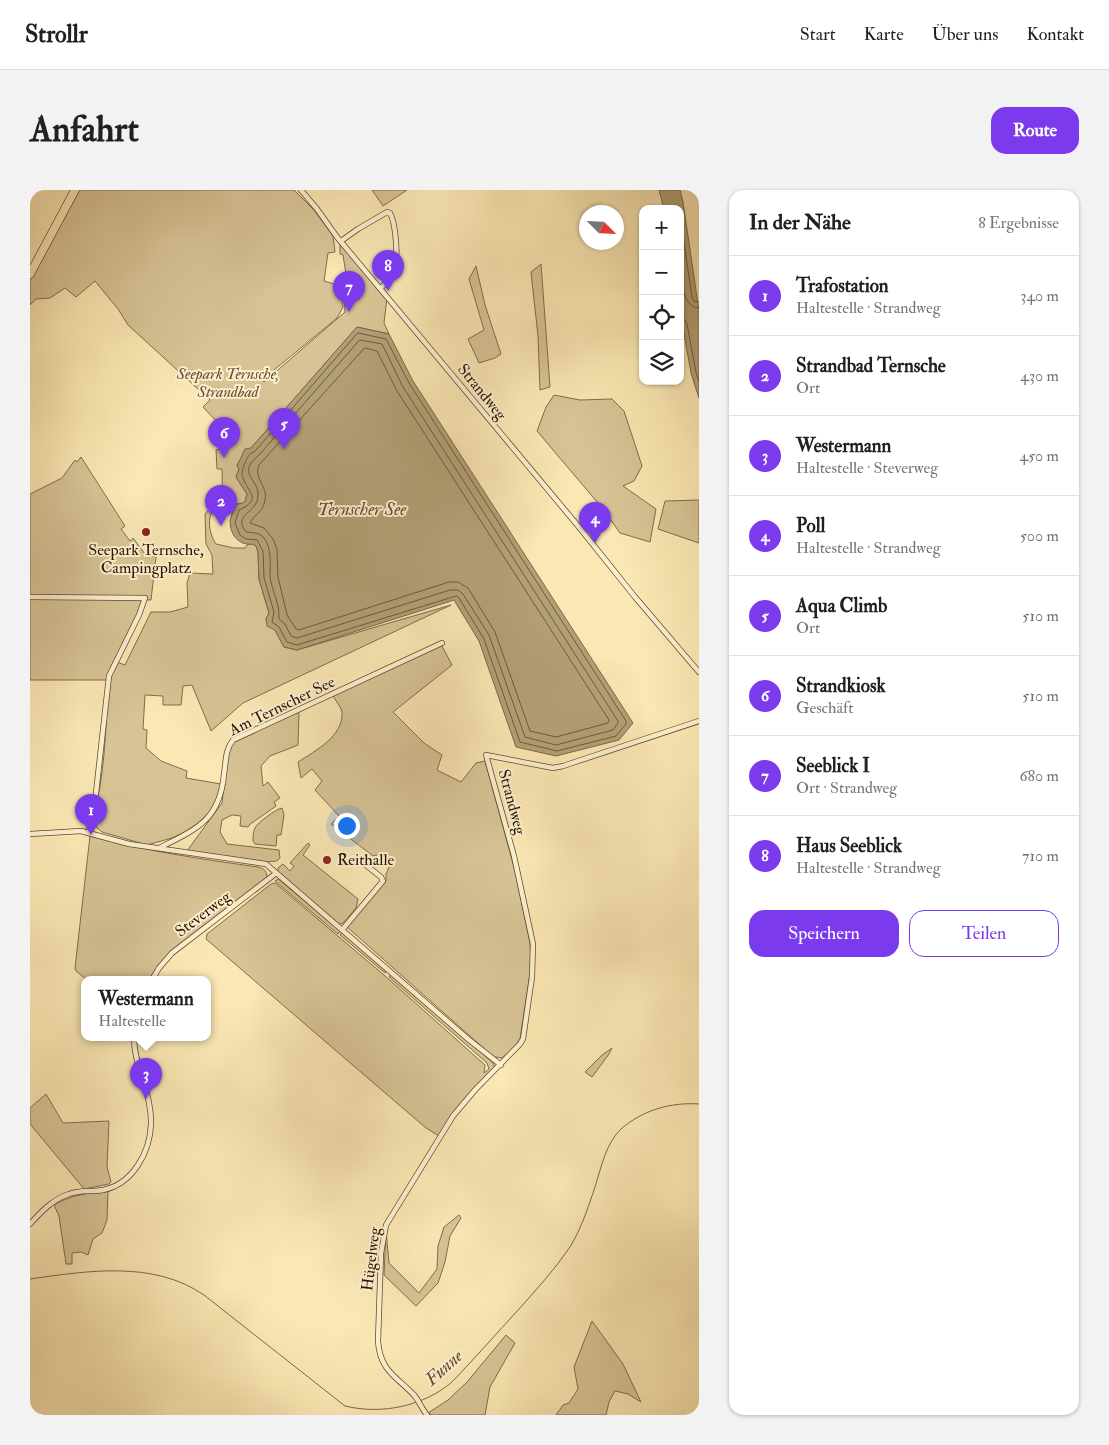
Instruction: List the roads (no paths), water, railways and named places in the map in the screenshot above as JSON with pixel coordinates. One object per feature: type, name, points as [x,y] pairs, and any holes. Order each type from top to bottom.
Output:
[{"type":"main road","points":[[30,274],[75,190]]},
{"type":"street","name":"Strandweg","points":[[301,190],[341,241],[699,672]]},
{"type":"street","points":[[341,241],[386,212],[390,213],[394,228],[396,261],[392,275],[381,288]]},
{"type":"street","points":[[30,598],[145,598],[139,615],[109,676],[95,802],[88,832]]},
{"type":"street","name":"Am Ternscher See","points":[[158,849],[198,828],[216,807],[223,789],[227,750],[232,740],[442,643]]},
{"type":"street","name":"Strandweg","points":[[501,1065],[515,1051],[523,1039],[532,977],[533,944],[514,856],[486,755],[541,766],[558,767],[699,721]]},
{"type":"street","points":[[30,834],[81,831],[129,844],[266,864],[275,874],[501,1065]]},
{"type":"street","points":[[342,930],[383,881],[381,877],[362,862]]},
{"type":"street","name":"Steverweg","points":[[154,976],[172,953],[275,874]]},
{"type":"street","points":[[30,1224],[48,1206],[62,1196],[77,1192],[105,1190],[114,1186],[130,1175],[142,1160],[149,1138],[151,1114],[134,1041]]},
{"type":"street","name":"Hügelweg","points":[[427,1415],[417,1400],[387,1370],[379,1353],[381,1252],[386,1226],[453,1116],[501,1065]]},
{"type":"water","points":[[659,190],[680,190],[683,205],[663,205]]},
{"type":"water","points":[[684,209],[699,311],[699,398],[691,373],[684,334]]},
{"type":"water","name":"Ternscher See","points":[[357,327],[389,334],[413,381],[633,723],[619,740],[556,756],[516,747],[479,641],[454,600],[297,650],[284,647],[275,630],[267,626],[266,619],[269,613],[259,579],[256,546],[244,543],[236,538],[230,526],[234,505],[243,503],[247,494],[236,477],[239,469],[237,466],[245,449],[251,448]]},
{"type":"waterway","name":"Funne","points":[[30,1279],[97,1271],[142,1272],[163,1277],[184,1284],[204,1295],[345,1406],[359,1409],[388,1409],[416,1403],[452,1382],[546,1279],[570,1247],[587,1210],[611,1141],[621,1129],[648,1112],[678,1104],[699,1104]]},
{"type":"place","name":"Haus Seeblick","points":[[388,291]]},
{"type":"place","name":"Seeblick I","points":[[349,312]]},
{"type":"place","name":"Aqua Climb","points":[[284,449]]},
{"type":"place","name":"Strandkiosk","points":[[224,458]]},
{"type":"place","name":"Strandbad Ternsche","points":[[221,526]]},
{"type":"place","name":"Seepark Ternsche, Campingplatz","points":[[146,532]]},
{"type":"place","name":"Poll","points":[[595,543]]},
{"type":"place","name":"Trafostation","points":[[91,835]]},
{"type":"place","name":"Reithalle","points":[[327,860]]},
{"type":"place","name":"Westermann","points":[[146,1099]]},
{"type":"park label","name":"Seepark Ternsche, Strandbad","points":[[228,383]]}]
